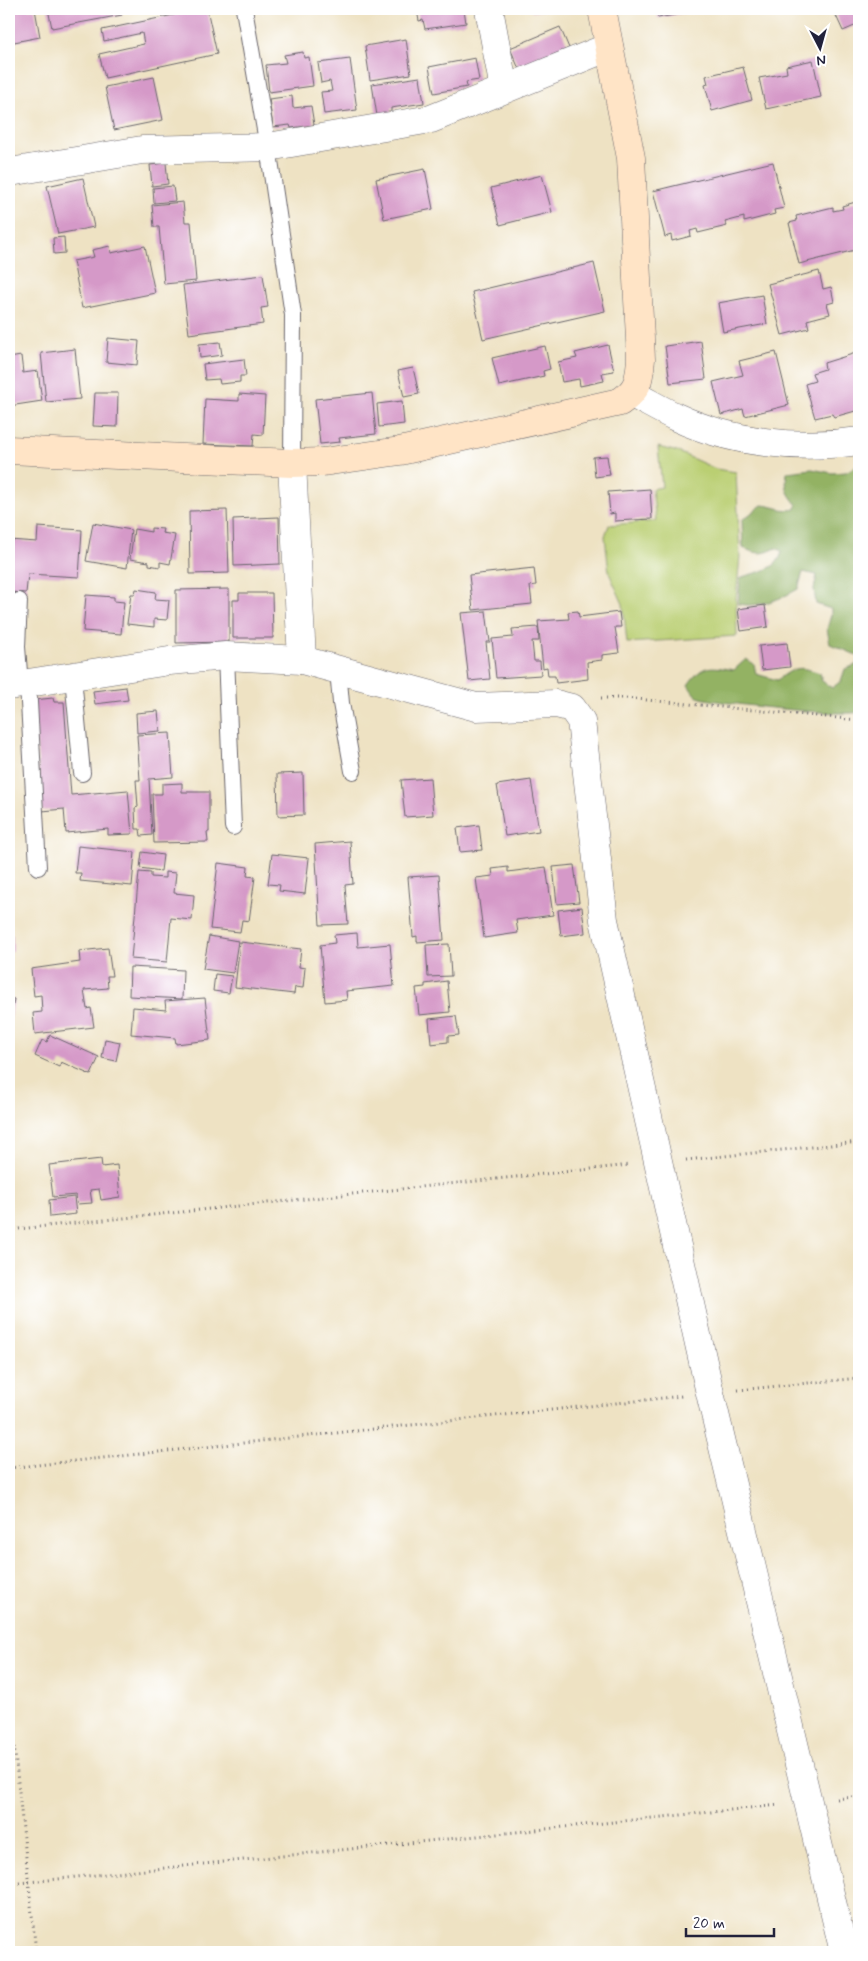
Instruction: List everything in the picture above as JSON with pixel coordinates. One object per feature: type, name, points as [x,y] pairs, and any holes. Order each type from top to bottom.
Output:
[{"type":"street","points":[[489,9],[504,89]]},
{"type":"street","points":[[9,450],[323,462],[400,451],[620,402],[632,394],[640,380],[641,358],[631,158],[602,9]]},
{"type":"street","points":[[16,171],[142,150],[268,147],[431,119],[609,47]]},
{"type":"street","points":[[632,394],[677,417],[707,429],[744,438],[777,444],[832,445],[859,441]]},
{"type":"street","points":[[292,462],[302,660]]},
{"type":"street","points":[[19,685],[169,661],[226,656],[302,660],[476,707],[556,704],[572,708],[581,721],[604,920],[710,1393],[844,1952]]},
{"type":"lane","points":[[244,9],[268,147],[293,315],[292,462]]},
{"type":"lane","points":[[19,601],[17,647],[19,685],[38,867]]},
{"type":"lane","points":[[226,656],[233,827]]},
{"type":"lane","points":[[338,670],[341,703],[352,771]]},
{"type":"lane","points":[[73,677],[82,773]]},
{"type":"path","points":[[572,708],[585,699],[625,698],[859,720]]},
{"type":"path","points":[[9,1230],[859,1142]]},
{"type":"path","points":[[9,1468],[859,1378]]},
{"type":"path","points":[[9,1698],[36,1952]]},
{"type":"path","points":[[9,1884],[859,1796]]},
{"type":"green space","points":[[658,447],[678,452],[716,469],[736,472],[740,556],[736,599],[737,636],[627,643],[623,604],[609,573],[605,536],[609,525],[656,521],[652,489],[662,487]]},
{"type":"green space","points":[[859,464],[859,656],[830,644],[827,629],[831,609],[816,604],[814,589],[817,575],[803,572],[798,589],[777,599],[762,604],[738,604],[740,578],[771,567],[780,558],[782,551],[776,548],[759,553],[743,548],[742,520],[762,505],[791,510],[796,509],[797,505],[787,490],[787,472],[812,469],[832,473],[846,472]]},
{"type":"green space","points":[[746,659],[754,664],[756,674],[777,680],[789,672],[802,668],[820,673],[822,681],[832,688],[841,681],[845,669],[856,665],[859,659],[859,712],[831,713],[779,709],[708,700],[698,697],[688,685],[703,670],[713,667],[734,670]]},
{"type":"building","points":[[9,9],[35,9],[40,37],[9,43]]},
{"type":"building","points":[[48,9],[121,9],[122,15],[52,28]]},
{"type":"building","points":[[207,9],[217,54],[105,78],[99,54],[144,44],[142,33],[104,41],[102,30]]},
{"type":"building","points":[[464,9],[466,23],[425,29],[423,20],[419,21],[417,10]]},
{"type":"building","points":[[531,9],[544,9],[545,10],[532,12]]},
{"type":"building","points":[[657,9],[684,9],[685,13],[658,18]]},
{"type":"building","points":[[833,9],[859,9],[859,24],[843,31]]},
{"type":"building","points":[[560,27],[569,48],[519,69],[510,48]]},
{"type":"building","points":[[406,39],[411,74],[370,80],[365,46]]},
{"type":"building","points":[[303,52],[304,58],[309,57],[313,86],[269,92],[266,65],[286,63],[284,55]]},
{"type":"building","points":[[475,58],[479,80],[466,82],[467,87],[434,93],[429,67]]},
{"type":"building","points":[[350,59],[357,110],[324,114],[321,92],[332,91],[330,81],[321,83],[318,63]]},
{"type":"building","points":[[813,60],[821,97],[766,109],[759,78],[787,73],[786,66]]},
{"type":"building","points":[[743,67],[752,100],[712,111],[705,85],[708,84],[706,76]]},
{"type":"building","points":[[154,77],[163,120],[114,130],[105,87]]},
{"type":"building","points":[[420,77],[424,103],[391,108],[391,114],[377,116],[372,84]]},
{"type":"building","points":[[292,96],[293,108],[311,106],[314,125],[291,128],[290,125],[273,127],[269,99]]},
{"type":"building","points":[[773,162],[784,208],[774,210],[775,214],[744,222],[744,217],[725,222],[727,226],[698,233],[697,229],[690,231],[691,236],[672,241],[671,235],[665,237],[653,191]]},
{"type":"building","points":[[166,163],[168,184],[152,186],[150,165]]},
{"type":"building","points":[[425,169],[433,209],[384,219],[376,179]]},
{"type":"building","points":[[542,175],[552,212],[500,225],[491,188]]},
{"type":"building","points":[[83,178],[94,227],[58,234],[47,186]]},
{"type":"building","points":[[173,186],[175,201],[154,203],[153,188]]},
{"type":"building","points":[[859,201],[859,249],[799,264],[789,223],[797,221],[796,216],[833,207],[833,211],[843,209],[842,206]]},
{"type":"building","points":[[183,202],[185,222],[191,222],[196,281],[164,284],[159,227],[154,227],[152,205]]},
{"type":"building","points":[[64,237],[65,253],[54,254],[53,238]]},
{"type":"building","points":[[110,246],[111,253],[145,246],[155,293],[82,308],[73,261],[94,257],[92,250]]},
{"type":"building","points":[[594,263],[605,311],[483,339],[472,292]]},
{"type":"building","points":[[819,271],[823,289],[831,287],[834,302],[827,304],[830,314],[807,320],[809,328],[782,335],[768,284]]},
{"type":"building","points":[[263,275],[268,307],[261,308],[263,324],[189,334],[183,285]]},
{"type":"building","points":[[762,295],[767,324],[723,332],[718,303]]},
{"type":"building","points":[[108,338],[139,341],[137,365],[106,362]]},
{"type":"building","points":[[701,341],[706,379],[670,383],[665,346]]},
{"type":"building","points":[[220,342],[222,355],[200,358],[199,344]]},
{"type":"building","points":[[608,345],[614,371],[602,373],[604,381],[580,386],[579,379],[562,382],[558,362],[577,358],[575,353]]},
{"type":"building","points":[[545,346],[550,369],[543,371],[544,376],[499,386],[492,358]]},
{"type":"building","points":[[75,349],[80,399],[46,402],[41,353]]},
{"type":"building","points":[[776,352],[789,405],[745,416],[743,409],[721,415],[713,382],[743,375],[739,361]]},
{"type":"building","points":[[859,352],[859,410],[834,417],[832,414],[815,418],[805,384],[815,381],[812,373],[825,369],[824,363]]},
{"type":"building","points":[[21,356],[23,373],[38,371],[42,401],[9,406],[9,358]]},
{"type":"building","points":[[244,359],[246,376],[240,376],[240,382],[220,384],[219,379],[205,380],[203,364]]},
{"type":"building","points":[[413,368],[419,394],[404,397],[398,371]]},
{"type":"building","points":[[95,393],[118,393],[117,427],[93,426]]},
{"type":"building","points":[[372,393],[376,434],[339,438],[340,442],[320,444],[315,399]]},
{"type":"building","points":[[239,394],[265,396],[263,435],[254,434],[253,446],[203,444],[205,399],[239,401]]},
{"type":"building","points":[[402,401],[404,424],[379,427],[377,404]]},
{"type":"building","points":[[607,456],[610,475],[595,477],[593,457]]},
{"type":"building","points":[[650,489],[652,519],[615,521],[615,513],[610,514],[608,492]]},
{"type":"building","points":[[227,510],[229,573],[190,574],[189,511]]},
{"type":"building","points":[[279,517],[280,564],[234,566],[233,519]]},
{"type":"building","points":[[93,523],[131,530],[127,568],[86,561]]},
{"type":"building","points":[[38,527],[82,530],[79,577],[28,574],[26,593],[9,592],[9,540],[37,542]]},
{"type":"building","points":[[151,528],[163,529],[162,533],[175,535],[170,564],[160,562],[160,567],[149,565],[149,562],[130,559],[134,529],[151,532]]},
{"type":"building","points":[[534,568],[536,585],[530,586],[532,604],[473,610],[469,575]]},
{"type":"building","points":[[136,589],[156,592],[155,599],[169,600],[167,620],[154,619],[154,627],[127,624],[131,594],[135,594]]},
{"type":"building","points":[[229,589],[229,642],[176,643],[176,590]]},
{"type":"building","points":[[239,593],[272,593],[273,638],[233,638],[233,600],[239,600]]},
{"type":"building","points":[[86,595],[114,597],[114,601],[124,602],[121,634],[83,631]]},
{"type":"building","points":[[765,605],[768,627],[741,631],[738,609]]},
{"type":"building","points":[[486,611],[490,642],[486,642],[490,679],[469,681],[461,613]]},
{"type":"building","points":[[578,611],[579,617],[619,612],[621,627],[615,627],[619,653],[602,655],[602,660],[587,662],[588,679],[556,683],[555,676],[548,676],[547,667],[543,668],[538,621],[569,619],[568,612]]},
{"type":"building","points":[[538,627],[539,641],[532,641],[534,661],[540,661],[541,675],[496,678],[492,639],[513,637],[512,629]]},
{"type":"building","points":[[787,643],[790,667],[762,670],[759,646]]},
{"type":"building","points":[[126,687],[128,700],[95,704],[93,691]]},
{"type":"building","points":[[53,698],[54,702],[64,702],[71,795],[128,790],[132,834],[108,835],[108,829],[66,833],[64,809],[42,811],[33,700]]},
{"type":"building","points":[[158,711],[160,731],[137,733],[136,713]]},
{"type":"building","points":[[170,733],[173,777],[149,779],[152,835],[141,836],[140,829],[136,829],[135,808],[138,807],[136,780],[140,780],[137,735]]},
{"type":"building","points":[[303,773],[304,815],[278,816],[277,774]]},
{"type":"building","points":[[430,778],[433,815],[405,817],[401,780]]},
{"type":"building","points":[[531,780],[539,831],[505,836],[497,785]]},
{"type":"building","points":[[182,783],[182,792],[209,792],[208,842],[154,843],[152,794],[162,794],[162,784]]},
{"type":"building","points":[[479,825],[482,850],[460,852],[457,828]]},
{"type":"building","points":[[350,841],[353,884],[345,885],[348,924],[320,925],[315,844]]},
{"type":"building","points":[[78,846],[135,852],[132,886],[80,881],[81,873],[75,873]]},
{"type":"building","points":[[142,852],[163,855],[161,871],[140,868]]},
{"type":"building","points":[[272,854],[309,858],[305,894],[279,891],[280,885],[268,884]]},
{"type":"building","points":[[218,863],[248,867],[247,876],[255,877],[249,921],[242,920],[240,932],[210,929]]},
{"type":"building","points":[[574,865],[579,902],[557,904],[553,867]]},
{"type":"building","points":[[508,867],[508,872],[546,867],[553,915],[516,920],[518,933],[484,938],[476,878],[493,876],[492,869]]},
{"type":"building","points":[[139,872],[151,873],[151,877],[165,878],[165,872],[176,873],[174,893],[194,895],[192,920],[171,918],[167,962],[131,959]]},
{"type":"building","points":[[439,875],[444,940],[417,942],[417,936],[413,937],[408,877]]},
{"type":"building","points":[[582,907],[585,933],[561,936],[558,910]]},
{"type":"building","points":[[357,933],[358,947],[390,944],[394,986],[346,991],[347,1000],[325,1002],[320,945],[335,943],[334,935]]},
{"type":"building","points":[[9,935],[13,935],[13,952],[9,952]]},
{"type":"building","points":[[209,936],[238,941],[233,973],[203,969]]},
{"type":"building","points":[[240,942],[301,949],[299,967],[305,968],[303,988],[295,987],[294,994],[235,987]]},
{"type":"building","points":[[449,944],[451,976],[428,977],[426,945]]},
{"type":"building","points":[[108,948],[112,976],[107,976],[108,988],[84,990],[87,1009],[91,1008],[94,1027],[35,1034],[33,1013],[42,1012],[41,995],[34,996],[31,969],[80,962],[79,951]]},
{"type":"building","points":[[130,967],[183,970],[182,999],[129,996]]},
{"type":"building","points":[[215,974],[232,976],[229,993],[213,991]]},
{"type":"building","points":[[447,981],[450,1012],[419,1015],[416,988],[425,987],[425,984]]},
{"type":"building","points":[[9,998],[14,999],[10,1023],[9,1023]]},
{"type":"building","points":[[205,998],[210,1040],[176,1044],[175,1038],[131,1034],[133,1007],[166,1010],[165,1001]]},
{"type":"building","points":[[456,1016],[459,1035],[448,1036],[448,1042],[431,1044],[429,1019]]},
{"type":"building","points":[[50,1035],[99,1057],[91,1075],[61,1062],[59,1067],[35,1056],[42,1040],[47,1042]]},
{"type":"building","points":[[105,1039],[120,1042],[116,1061],[102,1058]]},
{"type":"building","points":[[101,1159],[102,1167],[117,1165],[120,1197],[101,1200],[99,1189],[90,1190],[92,1203],[77,1204],[76,1195],[53,1197],[49,1165]]},
{"type":"building","points":[[74,1197],[76,1214],[50,1217],[49,1200]]}]
